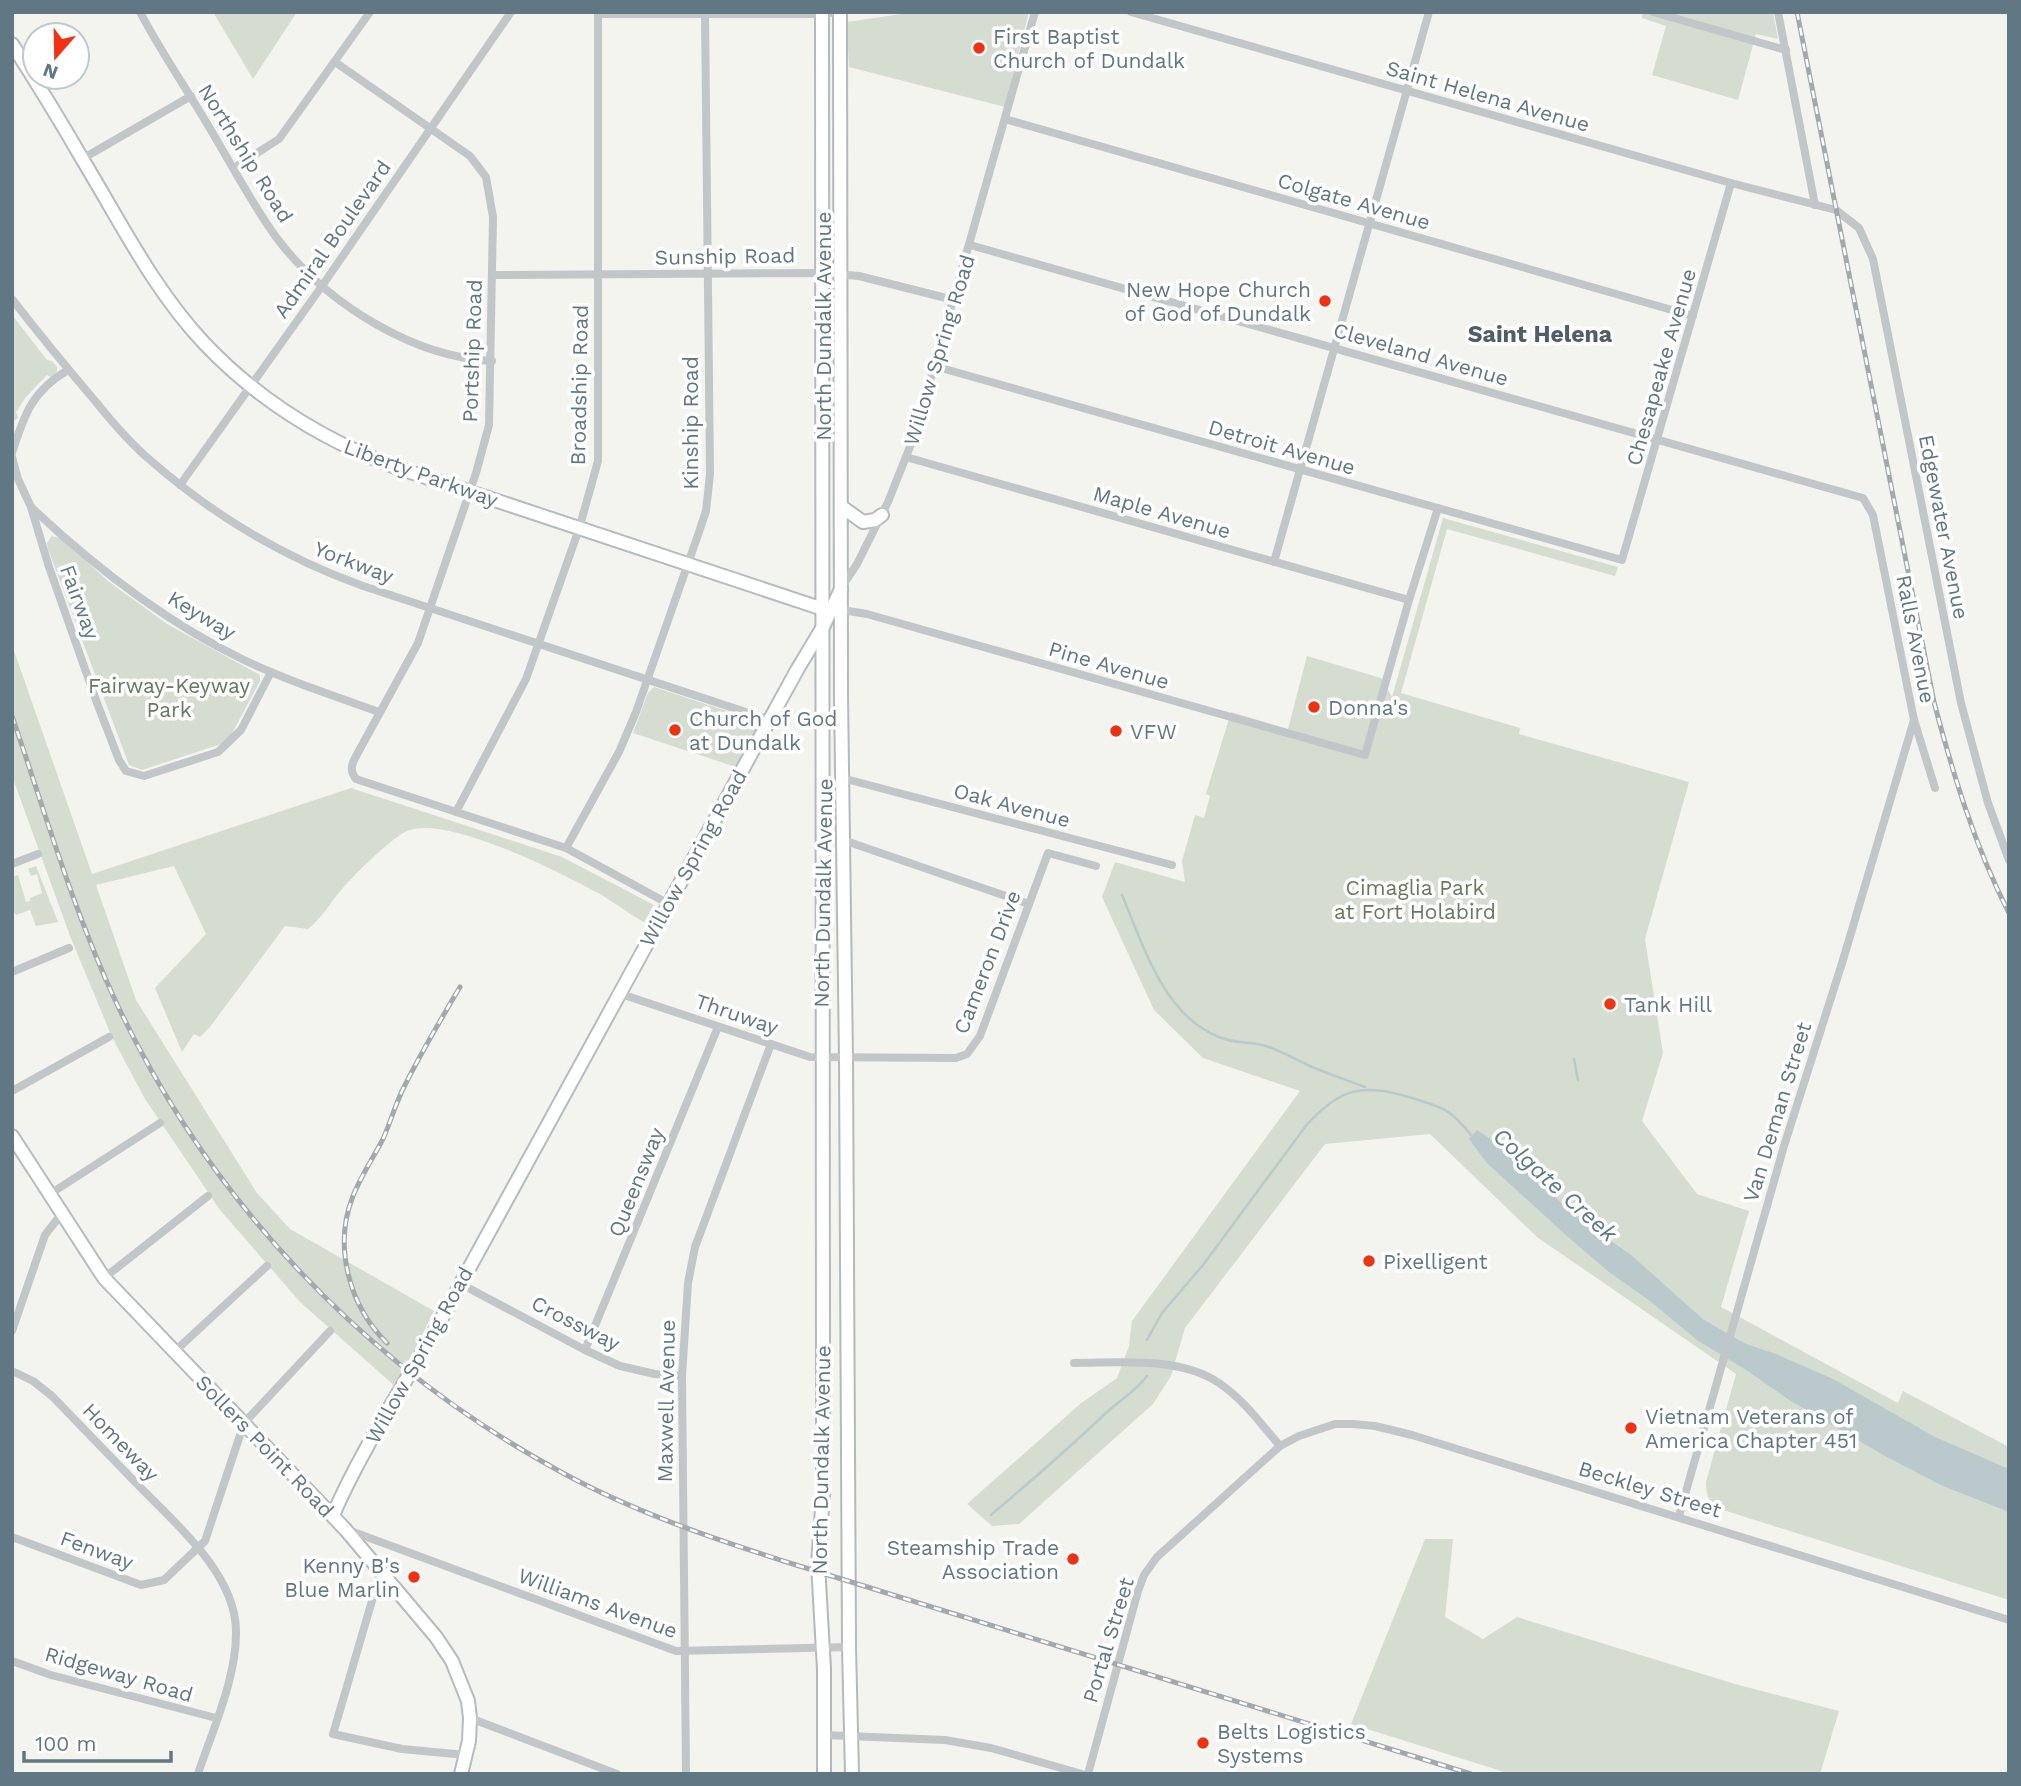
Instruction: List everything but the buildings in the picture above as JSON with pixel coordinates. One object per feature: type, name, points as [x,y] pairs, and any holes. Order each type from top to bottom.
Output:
[{"type":"main road","name":"North Dundalk Avenue","points":[[824,1774],[823,1647],[818,1564],[823,1495],[821,1058],[824,625],[841,588],[839,12]]},
{"type":"main road","name":"North Dundalk Avenue","points":[[822,13],[823,273],[832,609],[842,778],[852,1774]]},
{"type":"main road","name":"Liberty Parkway","points":[[12,44],[140,256],[183,320],[224,363],[282,410],[347,448],[579,529],[832,609]]},
{"type":"main road","points":[[842,507],[863,522],[875,520],[881,515]]},
{"type":"main road","name":"Willow Spring Road","points":[[333,1515],[348,1480],[444,1315],[618,993],[824,625]]},
{"type":"main road","name":"Sollers Point Road","points":[[12,1136],[104,1278],[333,1515],[436,1637],[452,1661],[465,1691],[470,1718],[461,1774]]},
{"type":"street","name":"Northship Road","points":[[140,12],[261,216],[279,241],[322,286],[398,335],[446,353],[475,360],[492,360]]},
{"type":"street","points":[[234,168],[278,139],[370,12]]},
{"type":"street","name":"Admiral Boulevard","points":[[180,485],[322,286],[511,12]]},
{"type":"street","points":[[597,13],[839,12]]},
{"type":"street","name":"Willow Spring Road","points":[[841,588],[857,565],[906,457],[970,245],[1035,12]]},
{"type":"street","name":"Saint Helena Avenue","points":[[1131,12],[1731,183],[1836,210]]},
{"type":"street","points":[[1274,562],[1429,12]]},
{"type":"street","points":[[1653,12],[1786,50]]},
{"type":"street","points":[[1779,12],[1815,205]]},
{"type":"street","name":"Broadship Road","points":[[456,812],[526,679],[541,643],[579,529],[598,461],[597,13]]},
{"type":"street","name":"Kinship Road","points":[[566,848],[619,752],[636,712],[706,511],[709,486],[705,13]]},
{"type":"street","name":"Portship Road","points":[[335,62],[470,156],[486,177],[493,217],[489,425],[470,492],[418,643],[352,765],[352,774],[356,779],[456,812]]},
{"type":"street","points":[[82,159],[191,96]]},
{"type":"street","name":"Colgate Avenue","points":[[1005,119],[1693,316]]},
{"type":"street","name":"Chesapeake Avenue","points":[[1622,560],[1731,183]]},
{"type":"street","name":"Edgewater Avenue","points":[[1836,210],[1859,228],[1873,258],[1961,702],[1988,803],[2009,860]]},
{"type":"street","name":"Cleveland Avenue","points":[[970,245],[1863,499]]},
{"type":"street","name":"Sunship Road","points":[[492,275],[823,273],[898,285],[954,300]]},
{"type":"street","name":"Yorkway","points":[[12,299],[68,370],[148,459],[230,522],[307,564],[355,583],[769,720]]},
{"type":"street","name":"Detroit Avenue","points":[[934,366],[1622,560]]},
{"type":"street","points":[[12,455],[33,400],[42,389],[68,370]]},
{"type":"street","name":"Fairway","points":[[12,455],[19,482],[31,507],[48,567],[97,703],[118,760],[127,771],[144,776],[218,752],[241,730],[271,672]]},
{"type":"street","name":"Maple Avenue","points":[[906,457],[1409,600]]},
{"type":"street","name":"Ralls Avenue","points":[[1863,499],[1873,515],[1882,550],[1914,720],[1935,788]]},
{"type":"street","name":"Keyway","points":[[31,507],[69,542],[140,598],[197,635],[271,672],[379,712]]},
{"type":"street","points":[[1409,600],[1438,508]]},
{"type":"street","name":"Pine Avenue","points":[[832,609],[867,614],[1365,755],[1409,600]]},
{"type":"street","name":"Van Deman Street","points":[[1679,1516],[1780,1158],[1914,720]]},
{"type":"street","name":"Oak Avenue","points":[[842,778],[1172,865]]},
{"type":"street","points":[[456,812],[566,848],[669,904]]},
{"type":"street","points":[[843,840],[1029,904]]},
{"type":"street","name":"Cameron Drive","points":[[846,1058],[948,1059],[967,1054],[981,1036],[1048,853],[1096,866]]},
{"type":"street","points":[[12,864],[37,855]]},
{"type":"street","points":[[12,972],[69,948]]},
{"type":"street","name":"Thruway","points":[[618,993],[810,1057],[846,1058]]},
{"type":"street","name":"Queensway","points":[[585,1350],[719,1027]]},
{"type":"street","points":[[12,1091],[109,1037]]},
{"type":"street","name":"Maxwell Avenue","points":[[686,1774],[682,1376],[684,1319],[692,1261],[771,1044]]},
{"type":"street","points":[[50,1194],[160,1123]]},
{"type":"street","points":[[104,1278],[208,1196]]},
{"type":"street","points":[[12,1331],[45,1235],[62,1212]]},
{"type":"street","points":[[174,1352],[267,1266]]},
{"type":"street","name":"Crossway","points":[[459,1283],[620,1366],[682,1376]]},
{"type":"street","points":[[198,1774],[233,1665],[236,1626],[222,1584],[199,1546],[209,1533],[221,1488],[244,1423],[330,1331]]},
{"type":"street","points":[[1074,1363],[1166,1365],[1212,1379],[1238,1398],[1280,1446]]},
{"type":"street","name":"Homeway","points":[[12,1371],[44,1389],[199,1546]]},
{"type":"street","name":"Beckley Street","points":[[1280,1446],[1313,1429],[1335,1424],[1375,1426],[1493,1458],[2009,1620]]},
{"type":"street","name":"Portal Street","points":[[1088,1774],[1119,1654],[1144,1575],[1178,1536],[1280,1446]]},
{"type":"street","name":"Williams Avenue","points":[[345,1529],[676,1651],[849,1647]]},
{"type":"street","name":"Fenway","points":[[12,1537],[141,1585],[164,1580],[199,1546]]},
{"type":"street","points":[[381,1570],[333,1734],[402,1749],[466,1755]]},
{"type":"street","name":"Ridgeway Road","points":[[12,1661],[51,1675],[216,1718]]},
{"type":"street","points":[[470,1718],[617,1774]]},
{"type":"street","points":[[824,1735],[945,1740],[991,1748],[1082,1774]]},
{"type":"green space","points":[[213,12],[297,12],[253,79]]},
{"type":"green space","points":[[915,12],[1029,12],[1005,107],[849,67],[847,22]]},
{"type":"green space","points":[[1643,12],[1773,12],[1778,39],[1756,34],[1738,100],[1652,75],[1666,26],[1642,18]]},
{"type":"green space","points":[[12,315],[47,360],[57,367],[57,372],[51,377],[47,375],[26,397],[16,412],[18,418],[12,422]]},
{"type":"green space","name":"Cimaglia Park at Fort Holabird","points":[[1443,518],[1618,567],[1615,576],[1447,529],[1401,693],[1520,728],[1519,734],[1689,782],[1645,939],[1663,1053],[1642,1121],[1697,1194],[1749,1211],[1721,1307],[1898,1403],[1903,1391],[2009,1447],[2009,1600],[1720,1509],[1713,1504],[1708,1498],[1706,1482],[1736,1374],[1537,1237],[1430,1134],[1325,1144],[1185,1328],[1171,1376],[1153,1404],[1019,1524],[992,1526],[967,1504],[1080,1404],[1117,1378],[1129,1346],[1132,1321],[1300,1091],[1203,1058],[1154,1010],[1102,897],[1115,862],[1185,882],[1182,861],[1195,815],[1204,818],[1210,796],[1206,794],[1231,712],[1288,729],[1307,656],[1381,678],[1392,697]]},
{"type":"green space","name":"Fairway-Keyway Park","points":[[52,536],[62,539],[108,581],[167,624],[260,675],[260,681],[229,739],[142,770],[129,765],[48,549],[47,543]]},
{"type":"green space","points":[[12,645],[92,874],[351,788],[562,857],[654,905],[644,922],[577,882],[500,847],[445,830],[422,828],[405,832],[363,867],[308,929],[285,926],[210,1027],[200,1037],[194,1034],[182,1052],[155,988],[206,934],[174,866],[96,885],[136,1000],[257,1193],[290,1229],[434,1311],[396,1387],[301,1303],[220,1210],[145,1099],[112,1037],[70,936],[12,776]]},
{"type":"green space","points":[[654,687],[730,712],[759,725],[739,768],[633,733],[648,693]]},
{"type":"green space","points":[[36,866],[58,922],[36,926],[30,910],[16,915],[12,909],[12,877],[18,875],[26,902],[42,893],[37,874],[31,876],[28,869]]},
{"type":"green space","points":[[1425,1539],[1453,1539],[1445,1617],[1483,1639],[1517,1617],[1735,1684],[1839,1711],[1820,1774],[1511,1774],[1351,1724]]},
{"type":"shaded area","name":"Colgate Creek","points":[[1477,1130],[1492,1140],[1590,1227],[1630,1254],[1704,1320],[1746,1344],[1833,1379],[1935,1437],[2009,1469],[2009,1512],[1943,1486],[1885,1456],[1791,1401],[1697,1340],[1650,1301],[1609,1272],[1487,1163],[1469,1139]]},
{"type":"waterway","points":[[1122,895],[1157,976],[1183,1012],[1200,1027],[1225,1039],[1272,1048],[1365,1087]]},
{"type":"waterway","points":[[1574,1059],[1578,1080]]},
{"type":"waterway","name":"Colgate Creek","points":[[1147,1340],[1162,1313],[1203,1265],[1305,1127],[1329,1103],[1341,1096],[1365,1090],[1394,1093],[1445,1110],[1471,1135]]},
{"type":"waterway","name":"Colgate Creek","points":[[991,1515],[1147,1376]]},
{"type":"railway","points":[[1797,12],[1934,702],[1966,810],[2009,913]]},
{"type":"railway","points":[[12,716],[86,932],[116,1002],[154,1075],[198,1145],[247,1211],[301,1273],[360,1330],[423,1382],[490,1430],[561,1472],[617,1500],[675,1524],[793,1564],[1471,1774]]},
{"type":"railway","points":[[387,1343],[363,1311],[348,1274],[345,1255],[347,1215],[356,1189],[383,1139],[402,1091],[460,987]]},
{"type":"place","name":"First Baptist Church of Dundalk","points":[[979,48]]},
{"type":"place","name":"New Hope Church of God of Dundalk","points":[[1325,301]]},
{"type":"place","name":"Donna's","points":[[1314,707]]},
{"type":"place","name":"Church of God at Dundalk","points":[[675,730]]},
{"type":"place","name":"VFW","points":[[1116,731]]},
{"type":"place","name":"Tank Hill","points":[[1610,1004]]},
{"type":"place","name":"Pixelligent","points":[[1369,1261]]},
{"type":"place","name":"Vietnam Veterans of America Chapter 451","points":[[1631,1428]]},
{"type":"place","name":"Steamship Trade Association","points":[[1073,1559]]},
{"type":"place","name":"Kenny B's Blue Marlin","points":[[414,1577]]},
{"type":"place","name":"Belts Logistics Systems","points":[[1203,1743]]},
{"type":"district","name":"Saint Helena","points":[[1540,334]]}]
